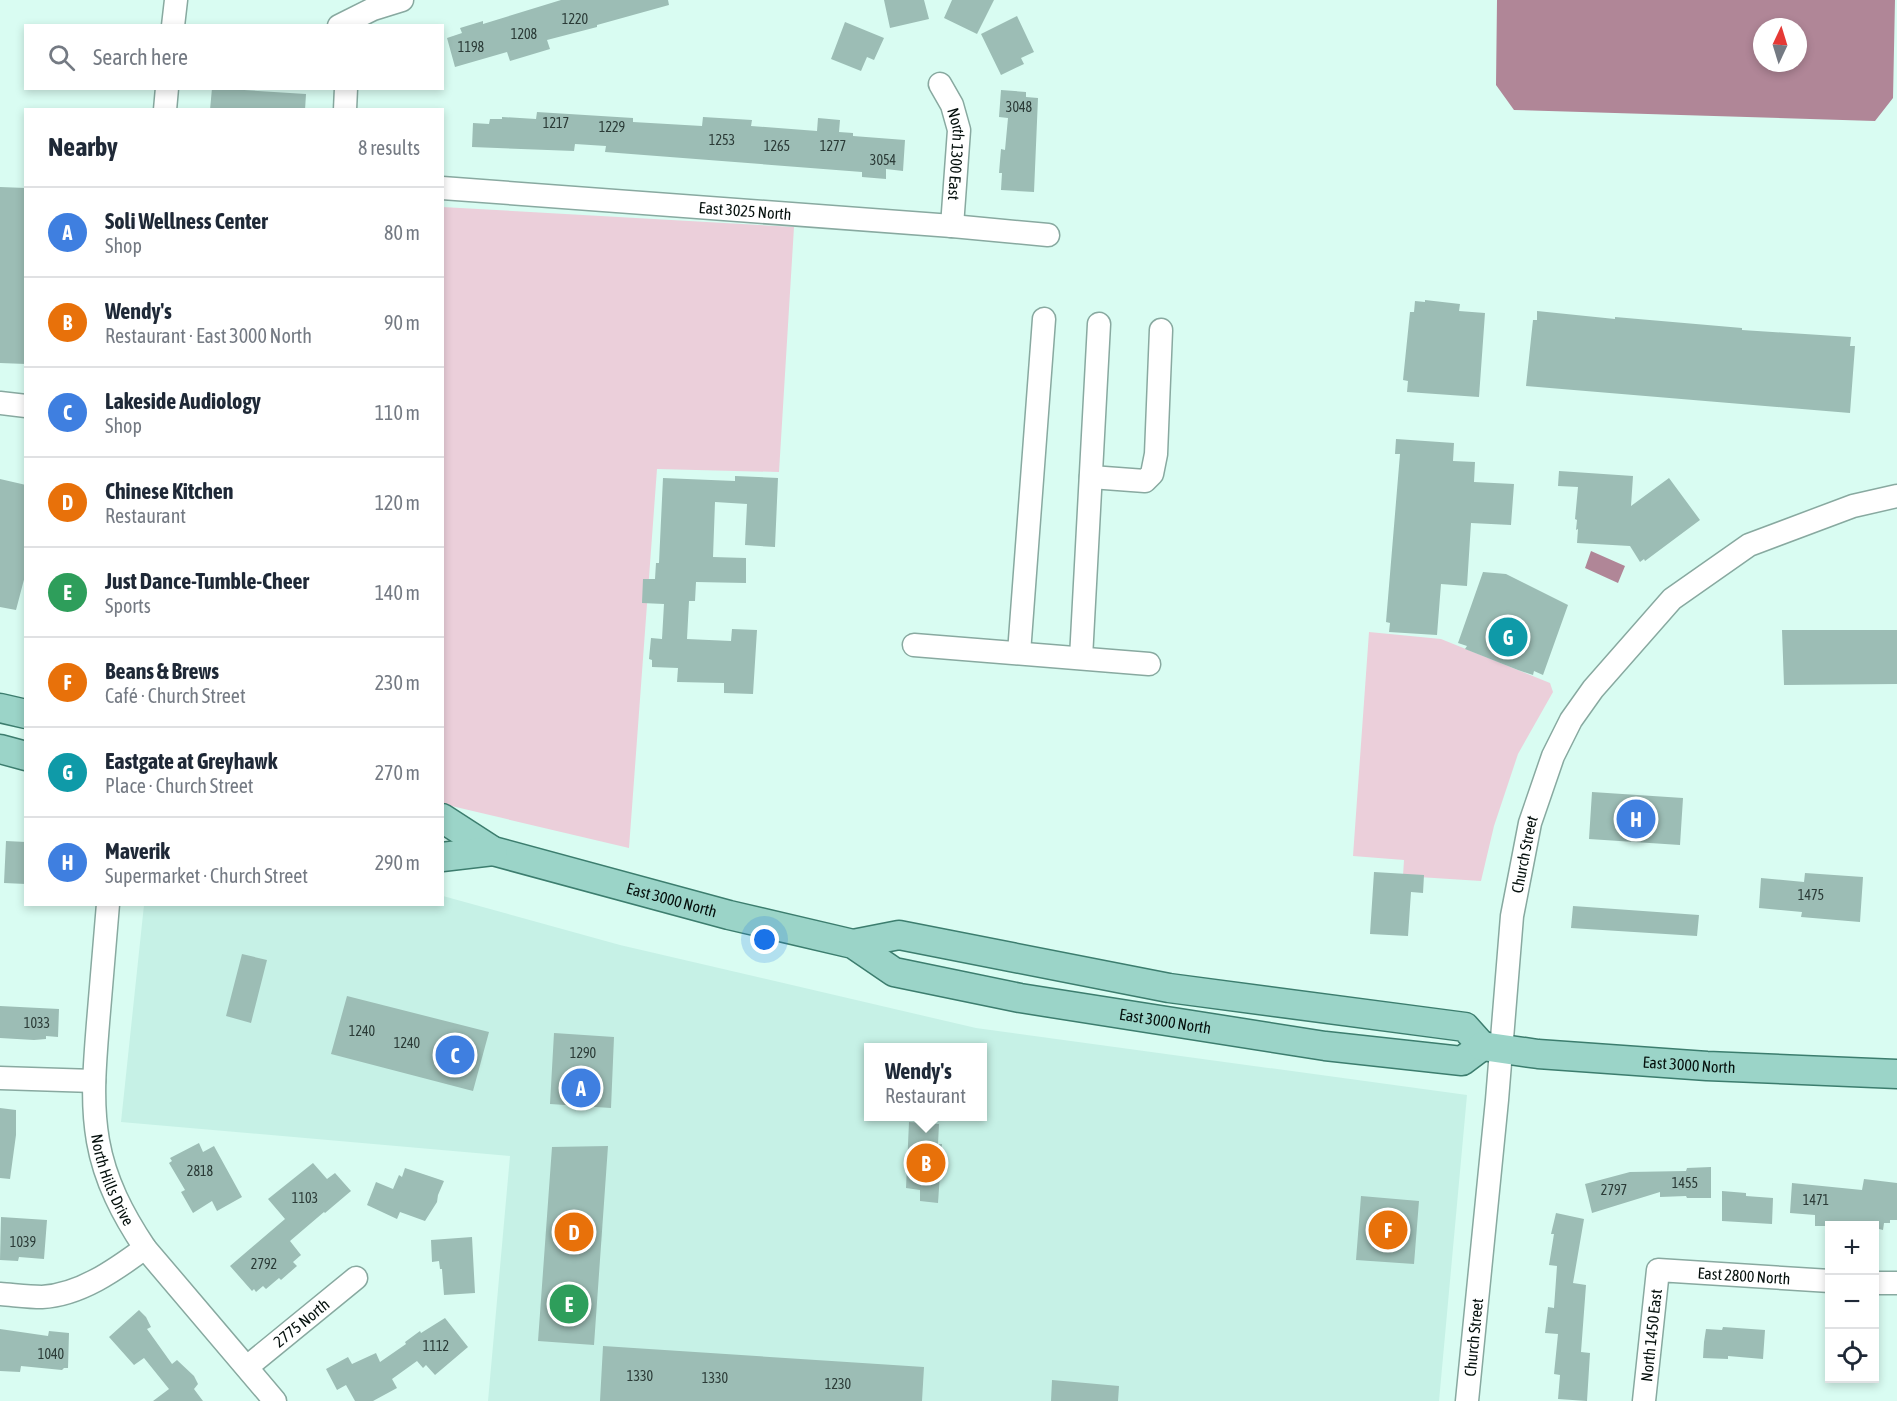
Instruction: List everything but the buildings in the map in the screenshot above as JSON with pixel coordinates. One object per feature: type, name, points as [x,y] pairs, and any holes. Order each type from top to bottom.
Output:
[{"type":"main road","points":[[0,708],[24,714]]},
{"type":"main road","points":[[0,730],[24,736]]},
{"type":"main road","points":[[0,749],[24,755]]},
{"type":"main road","name":"East 3000 North","points":[[444,820],[469,841],[729,915],[853,944],[894,972],[1020,998],[1325,1046],[1462,1061],[1491,1048],[1539,1054],[1707,1066],[1897,1074]]},
{"type":"main road","name":"East 3000 North","points":[[444,856],[469,841]]},
{"type":"main road","name":"East 3000 North","points":[[853,944],[900,935],[1169,988],[1465,1027],[1491,1048]]},
{"type":"street","points":[[174,24],[176,0]]},
{"type":"street","points":[[343,24],[373,9],[402,0]]},
{"type":"street","name":"North 1300 East","points":[[940,84],[952,105],[959,130],[952,226]]},
{"type":"street","points":[[165,108],[167,90]]},
{"type":"street","points":[[345,108],[346,90]]},
{"type":"street","name":"East 3025 North","points":[[444,188],[1048,235]]},
{"type":"street","points":[[1019,653],[1044,319]]},
{"type":"street","points":[[1081,658],[1099,324]]},
{"type":"street","points":[[1091,477],[1145,481],[1152,474],[1156,454],[1161,330]]},
{"type":"street","points":[[0,404],[24,406]]},
{"type":"street","name":"Church Street","points":[[1467,1401],[1497,1100],[1491,1048],[1512,916],[1530,823],[1553,756],[1571,720],[1593,689],[1672,599],[1749,545],[1852,506],[1897,496]]},
{"type":"street","points":[[914,645],[1149,664]]},
{"type":"street","name":"North Hills Drive","points":[[108,906],[94,1081],[94,1112],[105,1169],[128,1223],[145,1248],[275,1401]]},
{"type":"street","points":[[0,1078],[94,1081]]},
{"type":"street","points":[[0,1294],[42,1297],[84,1287],[145,1248]]},
{"type":"street","name":"East 2800 North","points":[[1658,1270],[1825,1281]]},
{"type":"street","name":"North 1450 East","points":[[1644,1401],[1658,1270]]},
{"type":"street","name":"2775 North","points":[[247,1367],[356,1278]]},
{"type":"street","points":[[1879,1283],[1897,1283]]},
{"type":"shaded area","points":[[1497,0],[1895,0],[1893,98],[1875,121],[1514,110],[1496,85]]},
{"type":"shaded area","points":[[444,207],[794,227],[779,472],[657,469],[629,848],[444,804]]},
{"type":"shaded area","points":[[1591,551],[1625,566],[1618,583],[1585,568]]},
{"type":"shaded area","points":[[1369,632],[1441,639],[1550,683],[1553,692],[1518,754],[1494,826],[1481,881],[1403,876],[1404,860],[1353,856]]},
{"type":"shaded area","points":[[444,896],[620,945],[976,1028],[1467,1095],[1439,1401],[488,1401],[510,1156],[121,1122],[144,906],[444,906]]},
{"type":"place","name":"Eastgate at Greyhawk","points":[[1508,637]]},
{"type":"place","name":"Maverik","points":[[1636,819]]},
{"type":"place","name":"Lakeside Audiology","points":[[455,1055]]},
{"type":"place","name":"Soli Wellness Center","points":[[581,1088]]},
{"type":"place","name":"Wendy's","points":[[926,1163]]},
{"type":"place","name":"Beans & Brews","points":[[1388,1230]]},
{"type":"place","name":"Chinese Kitchen","points":[[574,1232]]},
{"type":"place","name":"Just Dance-Tumble-Cheer","points":[[569,1304]]}]
